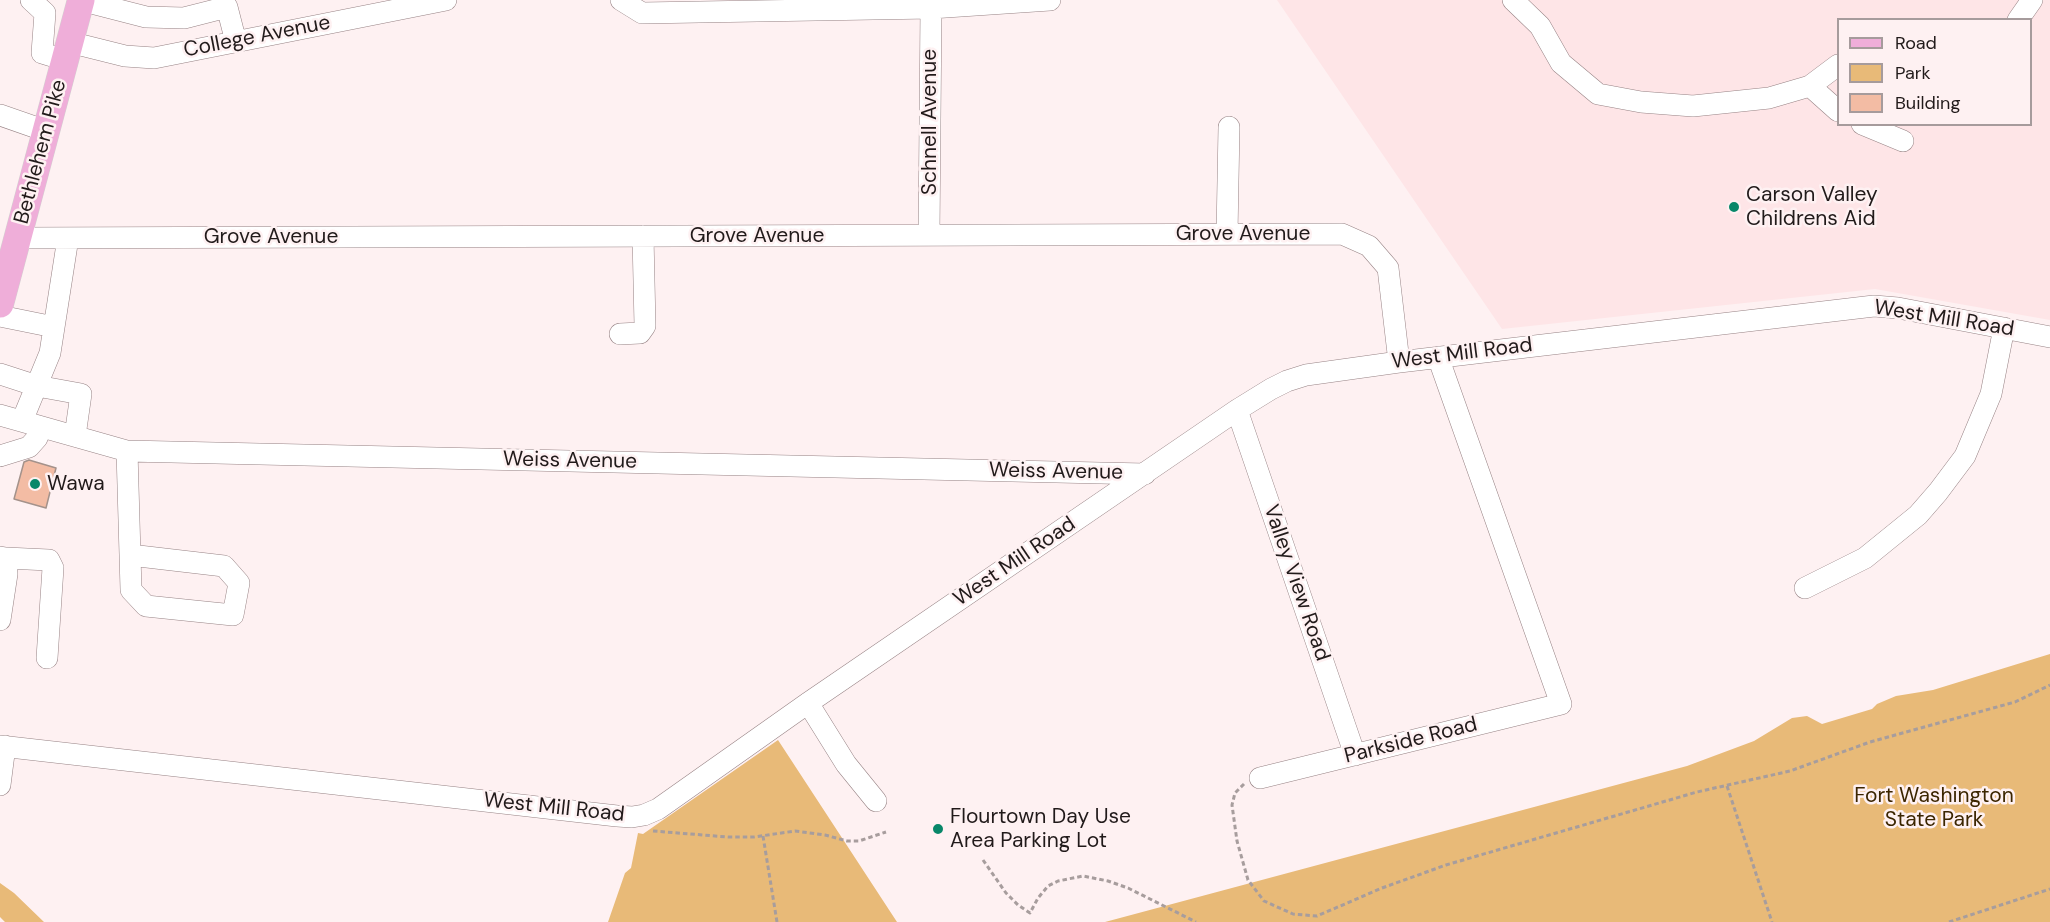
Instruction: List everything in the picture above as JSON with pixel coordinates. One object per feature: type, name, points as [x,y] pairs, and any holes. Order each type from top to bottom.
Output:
[{"type":"main road","name":"Bethlehem Pike","points":[[0,304],[5,267],[18,238],[81,0]]},
{"type":"street","points":[[81,0],[146,17],[184,18],[227,7],[236,42]]},
{"type":"street","name":"College Avenue","points":[[38,7],[42,53],[67,51],[154,58],[446,0]]},
{"type":"street","points":[[621,0],[642,13],[931,8],[1050,0]]},
{"type":"street","points":[[1513,0],[1540,26],[1561,63],[1598,94],[1641,102],[1693,106],[1769,98],[1810,86],[1837,66]]},
{"type":"street","points":[[2019,18],[2032,0]]},
{"type":"street","name":"Schnell Avenue","points":[[929,235],[931,8]]},
{"type":"street","points":[[1810,86],[1837,109]]},
{"type":"street","points":[[0,115],[46,131]]},
{"type":"street","points":[[1867,126],[1903,141]]},
{"type":"street","points":[[1227,234],[1229,127]]},
{"type":"street","name":"Grove Avenue","points":[[18,238],[1342,234],[1369,246],[1388,268],[1399,362]]},
{"type":"street","points":[[620,334],[640,333],[645,326],[643,236]]},
{"type":"street","points":[[0,456],[29,447],[38,438],[32,424],[37,386],[51,352],[68,238]]},
{"type":"street","name":"West Mill Road","points":[[3,746],[632,817],[644,815],[658,809],[808,703],[1237,410],[1271,389],[1297,378],[1438,357],[1874,306],[1898,308],[2050,337]]},
{"type":"street","points":[[0,316],[54,327]]},
{"type":"street","points":[[1805,588],[1865,558],[1918,515],[1938,492],[1965,456],[1991,394],[2004,328]]},
{"type":"street","name":"Parkside Road","points":[[1260,778],[1561,704],[1438,357]]},
{"type":"street","points":[[0,374],[37,386],[81,394],[75,436]]},
{"type":"street","name":"Valley View Road","points":[[1237,410],[1355,755]]},
{"type":"street","name":"Weiss Avenue","points":[[0,415],[127,451],[1145,474]]},
{"type":"street","points":[[127,451],[131,590],[146,606],[233,615],[239,583],[224,566],[130,555]]},
{"type":"street","points":[[0,620],[7,574],[3,557],[49,560],[53,568],[47,658]]},
{"type":"street","points":[[808,703],[846,764],[876,801]]},
{"type":"street","points":[[0,785],[3,746]]},
{"type":"path","points":[[1260,778],[1242,785],[1235,793],[1232,805],[1237,841],[1248,880],[1264,901],[1293,914],[1317,916],[1382,888],[1446,865],[1686,795],[1790,771],[1870,742],[2014,702],[2050,685]]},
{"type":"path","points":[[1727,786],[1773,922]]},
{"type":"path","points":[[650,831],[728,837],[806,832],[847,841],[859,841],[886,832]]},
{"type":"path","points":[[764,836],[777,922]]},
{"type":"path","points":[[983,860],[1006,893],[1035,916]]},
{"type":"path","points":[[1030,913],[1048,886],[1058,881],[1083,876],[1128,888],[1196,922]]},
{"type":"path","points":[[1948,922],[2050,889]]},
{"type":"shaded area","name":"Carson Valley Childrens Aid","points":[[1277,0],[2050,0],[2050,320],[1875,289],[1502,329]]},
{"type":"green space","name":"Fort Washington State Park","points":[[2050,654],[2050,922],[1105,922],[1687,766],[1754,741],[1792,718],[1807,716],[1822,724],[1872,709],[1877,704],[1896,696],[1933,690]]},
{"type":"green space","points":[[778,740],[897,922],[608,922],[625,873],[631,868],[638,833],[643,834]]},
{"type":"green space","points":[[0,883],[14,893],[44,922],[5,922],[0,917]]},
{"type":"building","name":"Wawa","points":[[29,460],[56,468],[46,508],[14,499],[24,462]]},
{"type":"place","name":"Carson Valley Childrens Aid","points":[[1734,207]]},
{"type":"place","name":"Wawa","points":[[35,484]]},
{"type":"place","name":"Flourtown Day Use Area Parking Lot","points":[[938,829]]}]
